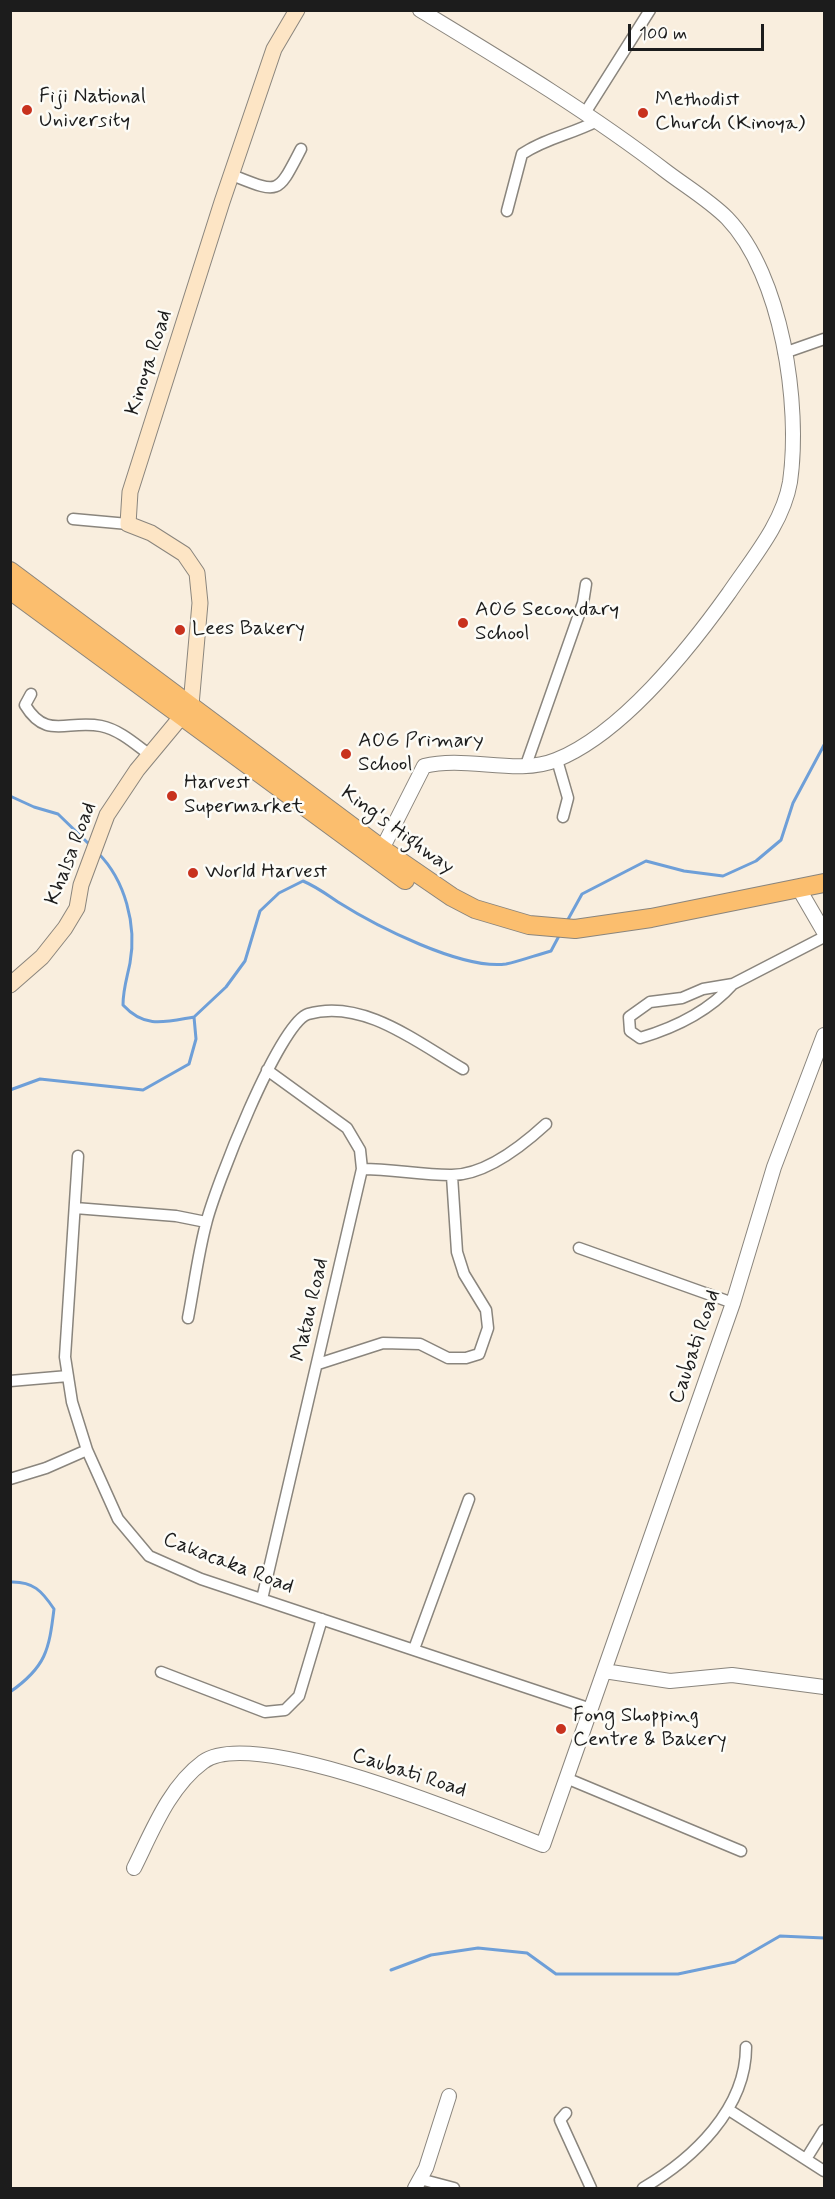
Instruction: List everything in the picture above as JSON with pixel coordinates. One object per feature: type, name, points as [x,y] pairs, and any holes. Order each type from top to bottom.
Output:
[{"type":"highway","name":"King's Highway","points":[[10,571],[185,710],[379,855],[475,909],[553,933],[573,934],[729,916],[801,894],[825,883]]},
{"type":"highway","name":"King's Highway","points":[[10,590],[185,710]]},
{"type":"highway","name":"King's Highway","points":[[801,894],[825,894]]},
{"type":"main road","name":"Kinoya Road","points":[[128,524],[130,492],[232,175],[274,49],[297,10]]},
{"type":"main road","points":[[128,524],[151,532],[184,554],[197,573],[200,603],[185,710]]},
{"type":"main road","name":"Khalsa Road","points":[[10,985],[42,957],[65,928],[76,908],[93,849],[107,815],[185,710]]},
{"type":"street","points":[[379,855],[424,766],[460,761],[526,765],[557,760],[593,739],[631,709],[709,620],[771,533],[790,484],[792,417],[784,353],[771,297],[752,251],[727,218],[634,146],[525,74],[420,10]]},
{"type":"street","points":[[507,211],[522,154],[545,140],[579,130],[591,117],[650,10]]},
{"type":"street","points":[[232,175],[266,189],[273,189],[284,182],[301,149]]},
{"type":"street","points":[[784,353],[825,339]]},
{"type":"street","points":[[73,519],[128,524]]},
{"type":"street","points":[[526,765],[583,603],[586,584]]},
{"type":"street","points":[[31,694],[25,705],[35,720],[52,727],[102,726],[124,736],[150,755]]},
{"type":"street","points":[[557,760],[568,798],[563,817]]},
{"type":"street","points":[[801,894],[825,932]]},
{"type":"street","points":[[733,984],[718,1001],[663,1031],[640,1038],[630,1031],[629,1017],[650,1002],[682,998],[703,989],[733,984],[825,937]]},
{"type":"street","points":[[188,1318],[206,1222],[267,1070],[296,1023],[306,1014],[329,1011],[353,1013],[384,1023],[463,1069]]},
{"type":"street","name":"Caubati Road","points":[[134,1868],[168,1801],[204,1760],[227,1753],[260,1753],[296,1760],[422,1798],[543,1845],[733,1303],[774,1167],[825,1035]]},
{"type":"street","name":"Matau Road","points":[[262,1599],[362,1169],[360,1150],[347,1128],[267,1070]]},
{"type":"street","points":[[362,1169],[397,1169],[452,1176],[486,1166],[519,1149],[546,1124]]},
{"type":"street","name":"Cakacaka Road","points":[[78,1156],[65,1357],[72,1402],[87,1450],[118,1519],[149,1556],[201,1579],[591,1709]]},
{"type":"street","points":[[318,1364],[383,1343],[420,1344],[448,1358],[466,1358],[479,1354],[488,1328],[486,1310],[464,1274],[457,1252],[452,1176]]},
{"type":"street","points":[[75,1208],[176,1216],[206,1222]]},
{"type":"street","points":[[579,1248],[733,1303]]},
{"type":"street","points":[[10,1381],[68,1376]]},
{"type":"street","points":[[10,1479],[87,1450]]},
{"type":"street","points":[[414,1649],[469,1499]]},
{"type":"street","points":[[161,1672],[265,1712],[285,1710],[299,1696],[322,1619]]},
{"type":"street","points":[[604,1671],[670,1681],[732,1675],[825,1687]]},
{"type":"street","points":[[566,1778],[741,1851]]},
{"type":"street","points":[[643,2188],[689,2157],[729,2110],[746,2066],[746,2048]]},
{"type":"street","points":[[449,2096],[417,2184],[454,2188]]},
{"type":"street","points":[[729,2110],[825,2171]]},
{"type":"street","points":[[566,2113],[560,2120],[591,2188]]},
{"type":"street","points":[[806,2159],[825,2130]]},
{"type":"waterway","points":[[566,923],[582,894],[646,861],[684,871],[723,876],[756,861],[781,840],[793,803],[824,745]]},
{"type":"waterway","points":[[10,796],[34,807],[58,814],[91,846]]},
{"type":"waterway","points":[[98,853],[122,890],[130,919],[132,948],[123,1005],[131,1013],[147,1021],[165,1022],[194,1017]]},
{"type":"waterway","points":[[10,1090],[40,1079],[143,1090],[189,1064],[196,1039],[194,1017],[226,987],[245,961],[260,911],[279,893],[303,881],[396,934],[467,960],[488,964],[506,964],[517,961],[551,951],[560,934]]},
{"type":"waterway","points":[[10,1582],[25,1583],[36,1588],[54,1609],[44,1657],[31,1674],[10,1692]]},
{"type":"waterway","points":[[391,1970],[431,1955],[478,1948],[527,1953],[556,1974],[678,1974],[735,1962],[780,1936],[824,1938]]},
{"type":"place","name":"Fiji National University","points":[[27,110]]},
{"type":"place","name":"Methodist Church (Kinoya)","points":[[643,113]]},
{"type":"place","name":"AOG Secondary School","points":[[463,623]]},
{"type":"place","name":"Lees Bakery","points":[[180,630]]},
{"type":"place","name":"AOG Primary School","points":[[346,754]]},
{"type":"place","name":"Harvest Supermarket","points":[[172,796]]},
{"type":"place","name":"World Harvest","points":[[193,873]]},
{"type":"place","name":"Fong Shopping Centre & Bakery","points":[[561,1729]]}]
